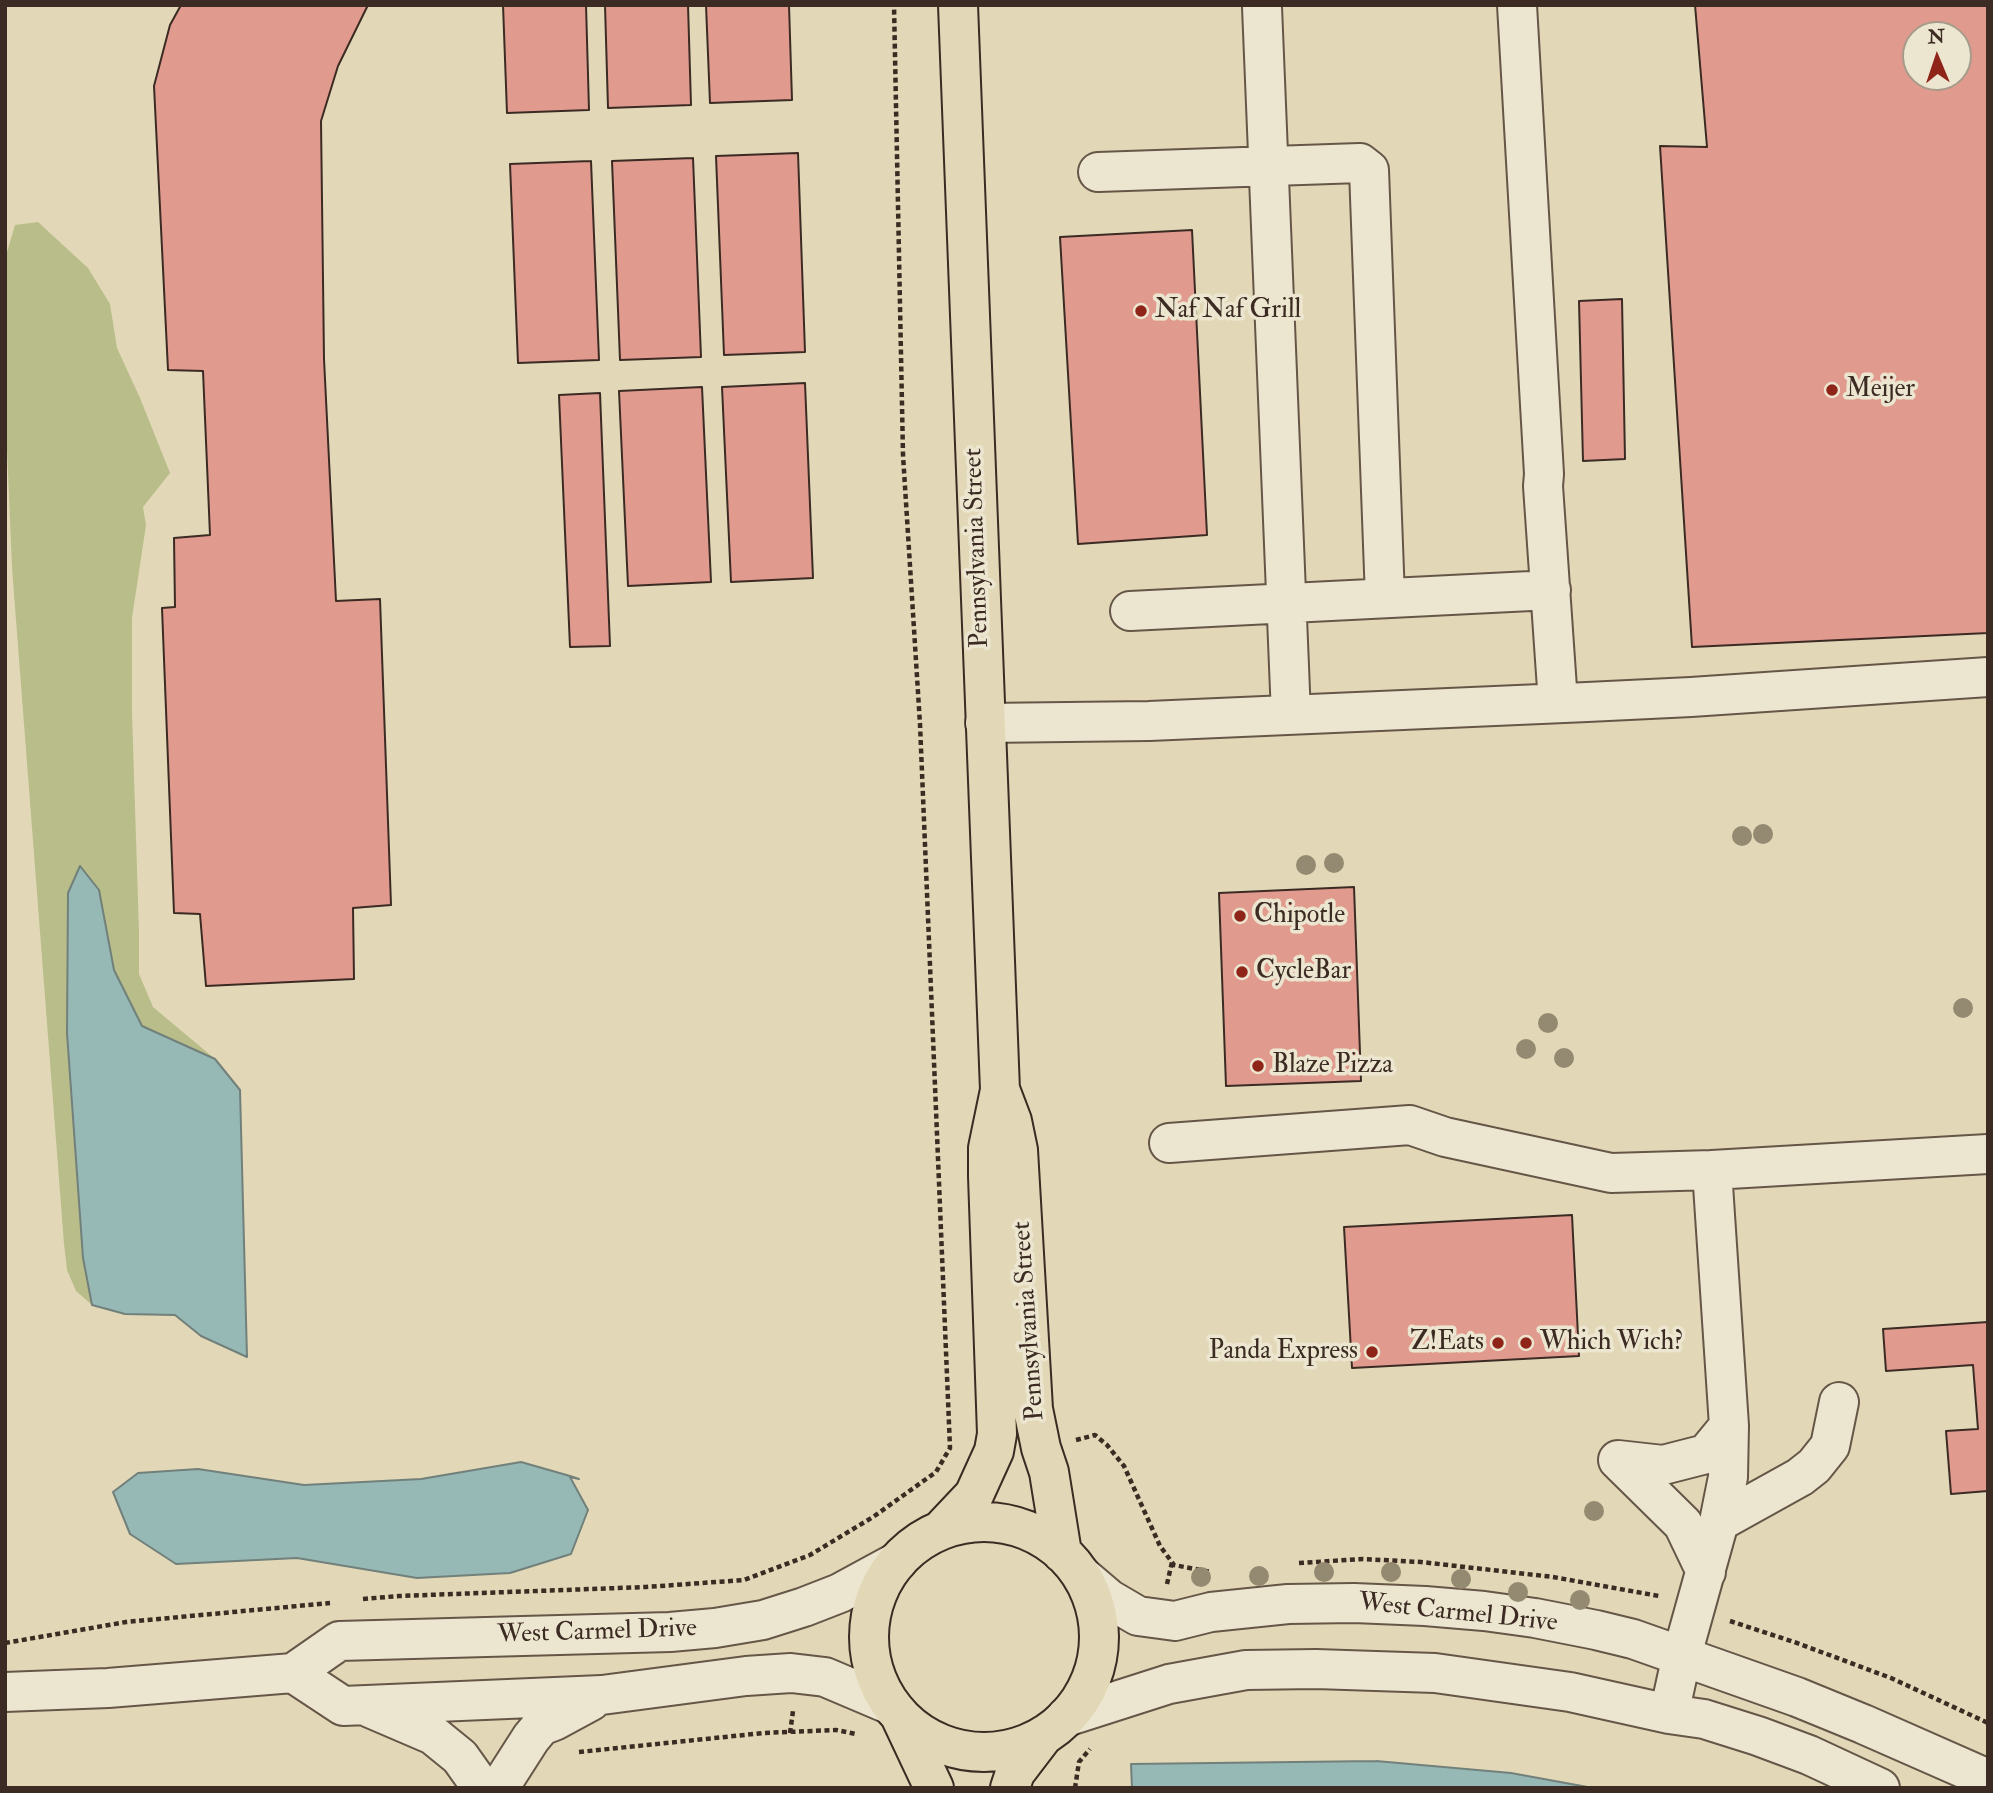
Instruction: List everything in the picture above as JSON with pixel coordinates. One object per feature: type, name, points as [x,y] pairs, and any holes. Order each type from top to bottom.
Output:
[{"type":"main road","name":"Pennsylvania Street","points":[[941,1530],[974,1495],[994,1451],[997,1434],[988,1147],[1000,1090],[958,5]]},
{"type":"main road","name":"Pennsylvania Street","points":[[1000,1090],[1012,1121],[1018,1150],[1033,1409],[1072,1565]]},
{"type":"main road","points":[[934,1788],[872,1667],[869,1625],[871,1611],[881,1585],[897,1562],[917,1543],[941,1530],[969,1523],[998,1523],[1026,1530],[1039,1537],[1072,1565],[1089,1590],[1096,1612],[1098,1649],[1085,1693],[1015,1773],[1010,1788]]},
{"type":"main road","points":[[895,1710],[934,1741],[976,1752],[1004,1750],[1032,1742],[1055,1726]]},
{"type":"street","points":[[1517,5],[1543,486],[1558,703]]},
{"type":"street","points":[[1262,7],[1291,715]]},
{"type":"street","points":[[1098,172],[1360,163],[1369,170],[1385,598]]},
{"type":"street","points":[[1130,611],[1551,590]]},
{"type":"street","points":[[985,723],[1149,721],[1691,697],[1988,677]]},
{"type":"street","points":[[1169,1143],[1410,1125],[1444,1137],[1611,1172],[1712,1170],[1988,1154]]},
{"type":"street","points":[[1669,1714],[1682,1655],[1719,1522],[1728,1477],[1729,1426],[1712,1170]]},
{"type":"street","points":[[1719,1522],[1800,1477],[1814,1466],[1830,1446],[1839,1402]]},
{"type":"street","points":[[1706,1572],[1682,1524],[1618,1460],[1663,1465],[1706,1454],[1729,1426]]},
{"type":"street","name":"West Carmel Drive","points":[[895,1710],[825,1677],[791,1673],[746,1676],[602,1695],[343,1706],[293,1673],[339,1641],[670,1632],[763,1620],[840,1593],[897,1562]]},
{"type":"street","name":"West Carmel Drive","points":[[1072,1565],[1109,1599],[1138,1616],[1175,1621],[1211,1612],[1288,1604],[1354,1603],[1425,1606],[1535,1618],[1633,1639],[1841,1715],[1988,1779]]},
{"type":"street","points":[[1055,1726],[1169,1684],[1246,1670],[1316,1669],[1435,1673],[1570,1692],[1704,1719],[1809,1755],[1880,1788]]},
{"type":"street","points":[[5,1692],[108,1688],[293,1673]]},
{"type":"street","points":[[499,1788],[541,1726],[602,1695]]},
{"type":"street","points":[[362,1704],[433,1735],[460,1757],[482,1788]]},
{"type":"path","points":[[744,1580],[810,1555],[873,1517],[936,1472],[950,1448],[920,724],[904,455],[894,5]]},
{"type":"path","points":[[1095,1435],[1124,1466],[1142,1508]]},
{"type":"path","points":[[1165,1595],[1172,1562]]},
{"type":"path","points":[[790,1732],[794,1701]]},
{"type":"path","points":[[570,1752],[711,1738],[836,1730]]},
{"type":"path","points":[[1075,1788],[1079,1762],[1092,1746]]},
{"type":"green space","points":[[38,222],[88,268],[110,304],[117,348],[170,473],[143,507],[146,525],[132,618],[139,974],[153,1007],[215,1059],[142,1026],[114,970],[99,890],[80,867],[68,893],[67,1033],[83,1258],[92,1305],[76,1291],[67,1270],[64,1244],[12,568],[5,401],[5,259],[15,225]]},
{"type":"water","points":[[80,866],[99,890],[114,970],[142,1026],[215,1059],[240,1090],[247,1357],[201,1336],[175,1315],[125,1314],[92,1305],[83,1258],[67,1033],[68,893]]},
{"type":"water","points":[[521,1462],[579,1479],[570,1477],[588,1510],[571,1554],[510,1573],[417,1578],[297,1558],[176,1564],[130,1534],[113,1492],[138,1473],[198,1469],[304,1485],[421,1479]]},
{"type":"water","points":[[1376,1761],[1511,1773],[1593,1788],[1132,1788],[1131,1764]]},
{"type":"building","points":[[181,5],[368,5],[338,66],[321,121],[324,359],[336,601],[380,599],[391,905],[353,908],[354,979],[206,986],[200,914],[174,913],[162,608],[175,607],[174,538],[210,535],[203,371],[168,370],[154,86],[170,25]]},
{"type":"building","points":[[503,5],[586,5],[589,110],[507,113]]},
{"type":"building","points":[[605,5],[688,5],[691,105],[608,108]]},
{"type":"building","points":[[706,5],[789,5],[792,100],[710,103]]},
{"type":"building","name":"Meijer","points":[[1695,5],[1988,5],[1988,633],[1692,647],[1660,146],[1707,147]]},
{"type":"building","points":[[798,153],[805,352],[724,355],[716,156]]},
{"type":"building","points":[[693,158],[701,357],[620,360],[612,161]]},
{"type":"building","points":[[591,161],[599,360],[518,363],[510,164]]},
{"type":"building","points":[[1192,230],[1207,535],[1078,544],[1060,237]]},
{"type":"building","points":[[1622,299],[1625,459],[1583,461],[1579,301]]},
{"type":"building","points":[[805,383],[813,578],[731,582],[722,387]]},
{"type":"building","points":[[702,387],[711,582],[628,586],[619,391]]},
{"type":"building","points":[[600,393],[610,646],[570,647],[559,395]]},
{"type":"building","points":[[1354,887],[1361,1081],[1226,1086],[1219,893]]},
{"type":"building","points":[[1572,1215],[1579,1356],[1352,1368],[1344,1227]]},
{"type":"building","points":[[1988,1322],[1988,1491],[1951,1494],[1946,1431],[1978,1429],[1973,1365],[1886,1371],[1883,1329]]},
{"type":"place","name":"Naf Naf Grill","points":[[1141,311]]},
{"type":"place","name":"Meijer","points":[[1832,390]]},
{"type":"place","name":"Chipotle","points":[[1240,916]]},
{"type":"place","name":"CycleBar","points":[[1242,972]]},
{"type":"place","name":"Blaze Pizza","points":[[1258,1066]]},
{"type":"place","name":"Z!Eats","points":[[1498,1343]]},
{"type":"place","name":"Which Wich?","points":[[1526,1343]]},
{"type":"place","name":"Panda Express","points":[[1372,1352]]}]
